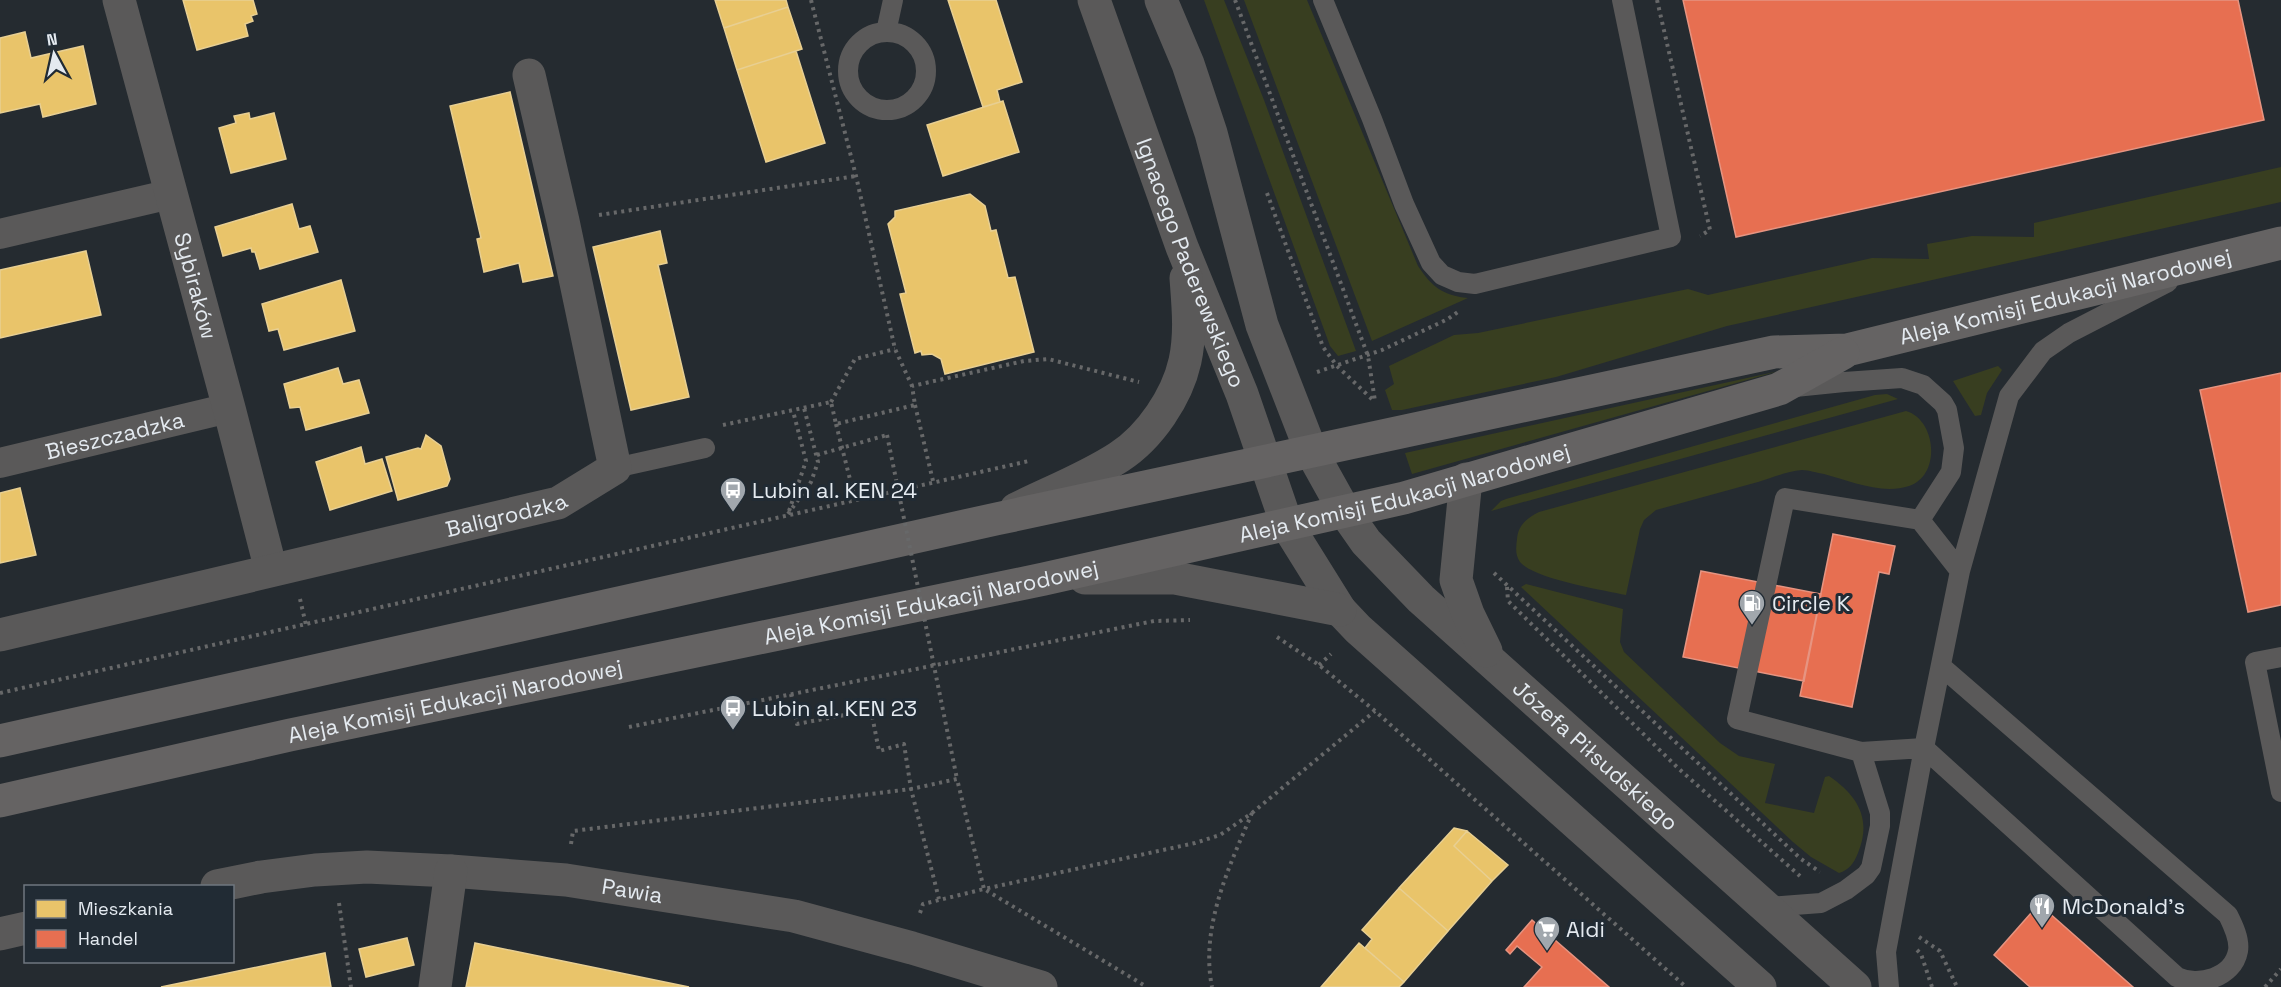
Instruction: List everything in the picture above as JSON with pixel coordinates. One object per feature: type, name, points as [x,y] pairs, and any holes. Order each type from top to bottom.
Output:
[{"type":"main road","name":"Aleja Komisji Edukacji Narodowej","points":[[0,741],[996,519],[1774,352],[1847,350],[2281,243]]},
{"type":"main road","name":"Aleja Komisji Edukacji Narodowej","points":[[0,801],[290,735],[1044,579],[1404,498],[1779,389],[1847,350]]},
{"type":"street","name":"Sybiraków","points":[[119,0],[271,570]]},
{"type":"street","name":"Ignacego Paderewskiego","points":[[1094,0],[1182,247],[1242,394],[1287,525]]},
{"type":"street","name":"Ignacego Paderewskiego","points":[[1161,0],[1188,64],[1207,123],[1262,325],[1311,451],[1345,512]]},
{"type":"street","points":[[529,75],[563,221],[615,468]]},
{"type":"street","points":[[0,234],[171,195]]},
{"type":"street","points":[[996,519],[1118,458],[1150,431],[1172,393],[1185,361],[1189,312],[1182,247]]},
{"type":"street","name":"Bieszczadzka","points":[[0,463],[229,408]]},
{"type":"street","name":"Baligrodzka","points":[[0,635],[558,503],[615,468]]},
{"type":"street","points":[[1466,479],[1456,580],[1468,614],[1493,666]]},
{"type":"street","name":"Józefa Piłsudskiego","points":[[1345,512],[1366,542],[1403,582],[1493,666],[1855,987]]},
{"type":"street","points":[[1287,525],[1340,610],[1760,987]]},
{"type":"street","points":[[1044,579],[1132,576],[1175,578],[1340,610]]},
{"type":"street","name":"Pawia","points":[[222,885],[315,870],[367,867],[566,880],[794,916],[912,948],[1041,987]]},
{"type":"street","points":[[435,987],[451,871]]},
{"type":"street","points":[[0,934],[24,928]]},
{"type":"lane","points":[[886,32],[893,0]]},
{"type":"lane","points":[[1323,0],[1372,118],[1404,204],[1431,263],[1443,276],[1458,282],[1475,284],[1671,237],[1622,0]]},
{"type":"lane","points":[[886,32],[900,34],[911,40],[920,50],[925,62],[926,75],[917,98],[906,106],[894,110],[882,110],[869,106],[859,99],[851,88],[848,76],[848,64],[853,51],[873,34],[886,32]]},
{"type":"lane","points":[[1889,987],[1886,952],[1924,748],[1960,571],[2009,396],[2043,351],[2069,333],[2208,261]]},
{"type":"lane","points":[[1779,389],[1844,381],[1902,378],[1923,385],[1943,403],[1947,410],[1954,448],[1951,472],[1920,520]]},
{"type":"lane","points":[[615,468],[705,448]]},
{"type":"lane","points":[[1942,667],[2228,915],[2237,937],[2238,950],[2234,962],[2210,980],[2196,982],[2177,977],[1924,748],[1861,752],[1737,719],[1785,498],[1920,520],[1960,571]]},
{"type":"lane","points":[[2281,657],[2255,662],[2281,792]]},
{"type":"lane","points":[[1767,907],[1821,903],[1866,875],[1871,868],[1880,826],[1880,813],[1861,752]]},
{"type":"path","points":[[811,0],[856,176],[895,349],[912,386],[933,481]]},
{"type":"path","points":[[1235,0],[1368,356],[1375,402],[1337,366]]},
{"type":"path","points":[[1657,0],[1710,230],[1693,241]]},
{"type":"path","points":[[563,221],[856,176]]},
{"type":"path","points":[[1284,381],[1368,356],[1448,319],[1464,308]]},
{"type":"path","points":[[855,499],[831,402],[855,359],[895,349]]},
{"type":"path","points":[[912,386],[1024,361],[1048,359],[1140,382],[1134,391]]},
{"type":"path","points":[[714,427],[831,402]]},
{"type":"path","points":[[836,424],[915,405]]},
{"type":"path","points":[[788,514],[811,482],[819,462],[804,408]]},
{"type":"path","points":[[788,514],[806,461],[793,411]]},
{"type":"path","points":[[817,455],[887,435],[957,779],[984,889],[1147,987]]},
{"type":"path","points":[[0,693],[1030,460]]},
{"type":"path","points":[[1507,586],[1802,859],[1837,895],[1743,828],[1679,769],[1534,630],[1508,601],[1507,586]]},
{"type":"path","points":[[629,727],[1154,621],[1196,620]]},
{"type":"path","points":[[1269,634],[1278,637],[1319,665],[1375,711],[1686,987]]},
{"type":"path","points":[[791,694],[797,724],[871,710],[879,750],[904,744],[911,789],[939,900]]},
{"type":"path","points":[[912,948],[922,904],[1195,843],[1221,835],[1252,813],[1375,711]]},
{"type":"path","points":[[566,880],[573,831],[911,789],[957,779]]},
{"type":"path","points":[[1212,987],[1209,972],[1209,944],[1213,923],[1232,860],[1252,813]]},
{"type":"path","points":[[337,894],[351,987]]},
{"type":"path","points":[[1891,927],[1921,954],[1932,987]]},
{"type":"path","points":[[1891,927],[1940,951],[1957,987]]},
{"type":"path","points":[[2265,987],[2281,969]]},
{"type":"green space","points":[[1204,0],[1224,0],[1264,100],[1356,351],[1338,356],[1330,346]]},
{"type":"green space","points":[[1244,0],[1307,0],[1418,266],[1439,289],[1451,295],[1468,298],[1372,341]]},
{"type":"green space","points":[[2281,167],[2281,202],[1727,326],[1556,377],[1402,410],[1392,410],[1385,390],[1394,384],[1389,366],[1454,335],[1478,333],[1688,289],[1708,295],[1872,258],[1929,259],[1927,244],[1972,236],[2034,237],[2034,223]]},
{"type":"green space","points":[[1998,366],[2002,370],[1987,393],[1981,415],[1975,416],[1953,381]]},
{"type":"green space","points":[[1779,371],[1412,474],[1405,453]]},
{"type":"green space","points":[[1887,394],[1898,399],[1491,511],[1506,499],[1875,395]]},
{"type":"green space","points":[[1906,411],[1916,416],[1924,425],[1929,436],[1930,460],[1919,480],[1909,486],[1888,489],[1802,470],[1656,510],[1644,520],[1640,529],[1626,595],[1539,574],[1520,562],[1517,557],[1516,545],[1519,530],[1527,519],[1539,512]]},
{"type":"green space","points":[[1526,584],[1623,609],[1620,642],[1624,652],[1720,743],[1739,756],[1775,764],[1765,803],[1814,813],[1825,777],[1829,776],[1839,784],[1855,800],[1863,819],[1862,841],[1851,866],[1839,873],[1811,857],[1793,842],[1521,587]]},
{"type":"building: Mieszkania","points":[[183,0],[253,0],[257,14],[251,16],[253,21],[245,24],[248,36],[197,50]]},
{"type":"building: Mieszkania","points":[[715,0],[786,0],[788,7],[724,28]]},
{"type":"building: Mieszkania","points":[[948,0],[996,0],[1022,82],[997,90],[1000,102],[983,107]]},
{"type":"building: Mieszkania","points":[[788,7],[802,49],[737,70],[724,28]]},
{"type":"building: Mieszkania","points":[[25,32],[31,58],[83,46],[96,104],[43,117],[40,104],[0,113],[0,38]]},
{"type":"building: Mieszkania","points":[[796,51],[825,143],[766,162],[737,70]]},
{"type":"building: Mieszkania","points":[[510,92],[553,276],[523,282],[519,263],[484,272],[477,239],[481,238],[450,106]]},
{"type":"building: Mieszkania","points":[[1003,101],[1019,152],[943,176],[927,125]]},
{"type":"building: Mieszkania","points":[[249,113],[250,119],[274,113],[286,159],[231,173],[219,128],[236,123],[234,116]]},
{"type":"building: Mieszkania","points":[[970,194],[985,206],[991,231],[996,230],[1008,278],[1015,277],[1034,352],[945,374],[941,359],[932,354],[922,355],[921,351],[915,353],[900,294],[906,293],[888,224],[895,217],[895,211]]},
{"type":"building: Mieszkania","points":[[292,204],[299,229],[310,226],[318,252],[260,269],[255,252],[252,252],[251,248],[223,256],[215,227]]},
{"type":"building: Mieszkania","points":[[660,231],[667,263],[658,265],[689,397],[631,410],[593,247]]},
{"type":"building: Mieszkania","points":[[86,251],[101,315],[0,338],[0,270]]},
{"type":"building: Mieszkania","points":[[341,280],[355,331],[284,350],[278,329],[269,331],[262,304]]},
{"type":"building: Mieszkania","points":[[338,368],[343,384],[359,380],[369,413],[306,430],[300,407],[290,408],[284,384]]},
{"type":"building: Mieszkania","points":[[426,435],[441,446],[450,479],[447,486],[398,500],[386,457],[421,449]]},
{"type":"building: Mieszkania","points":[[361,447],[365,464],[382,459],[392,491],[330,510],[316,462]]},
{"type":"building: Mieszkania","points":[[20,488],[36,555],[0,563],[0,493]]},
{"type":"building: Mieszkania","points":[[1454,828],[1467,831],[1454,846],[1492,881],[1448,931],[1399,888]]},
{"type":"building: Mieszkania","points":[[1467,831],[1508,865],[1492,881],[1454,846]]},
{"type":"building: Mieszkania","points":[[1399,888],[1448,931],[1404,982],[1365,948],[1372,939],[1362,930]]},
{"type":"building: Mieszkania","points":[[407,938],[414,965],[366,977],[359,949]]},
{"type":"building: Mieszkania","points":[[475,943],[689,987],[466,987]]},
{"type":"building: Mieszkania","points":[[1359,943],[1404,982],[1399,987],[1321,987]]},
{"type":"building: Mieszkania","points":[[325,953],[331,987],[161,987]]},
{"type":"building: Handel","points":[[1683,0],[2238,0],[2264,120],[1736,237]]},
{"type":"building: Handel","points":[[2281,373],[2281,605],[2248,612],[2200,390]]},
{"type":"building: Handel","points":[[1833,534],[1895,546],[1889,574],[1879,572],[1852,707],[1800,696]]},
{"type":"building: Handel","name":"Circle K","points":[[1701,571],[1821,594],[1804,681],[1683,657]]},
{"type":"building: Handel","name":"McDonald's","points":[[2039,904],[2133,987],[2030,987],[1994,955]]},
{"type":"building: Handel","name":"Aldi","points":[[1532,920],[1609,987],[1524,987],[1542,967],[1517,946],[1510,954],[1506,950]]},
{"type":"place","name":"Lubin al. KEN 24","points":[[733,513]]},
{"type":"place","name":"Circle K","points":[[1752,626]]},
{"type":"place","name":"Lubin al. KEN 23","points":[[733,731]]},
{"type":"place","name":"McDonald's","points":[[2042,929]]},
{"type":"place","name":"Aldi","points":[[1547,952]]}]
